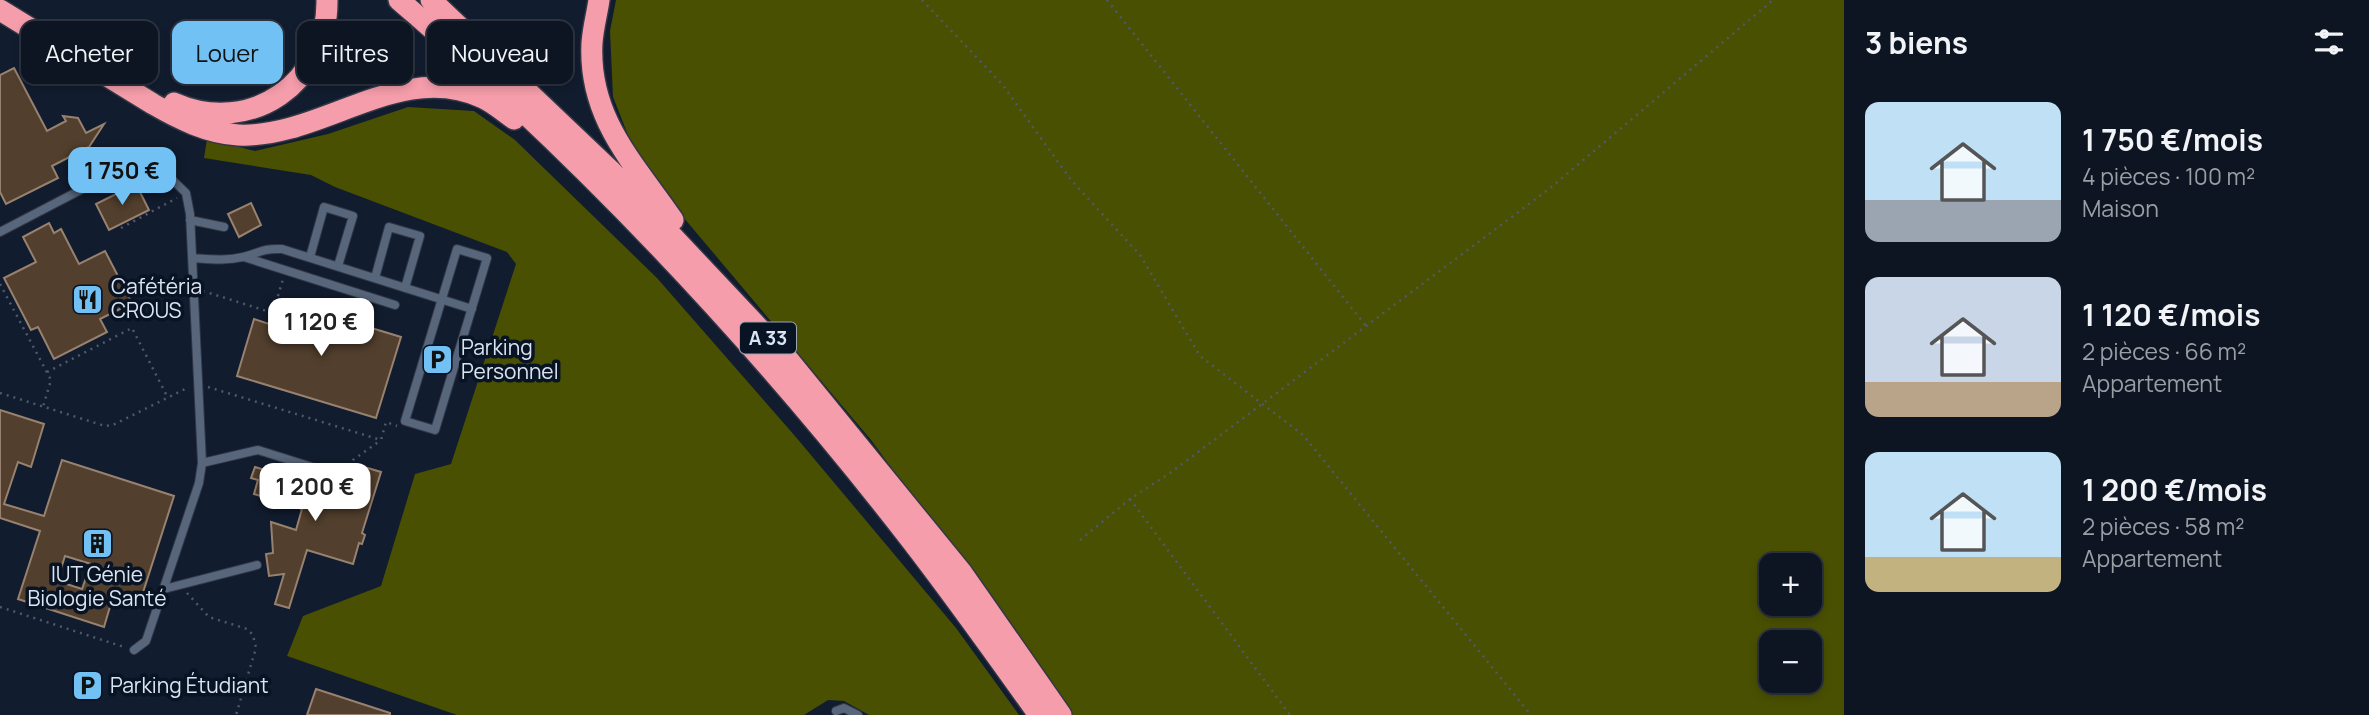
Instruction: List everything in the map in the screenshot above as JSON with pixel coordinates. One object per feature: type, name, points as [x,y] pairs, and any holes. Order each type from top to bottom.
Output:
[{"type":"highway","points":[[9,0],[20,12],[157,96],[193,110],[227,113],[242,112],[271,102],[302,75],[321,41],[326,22],[327,0]]},
{"type":"highway","name":"A 33","points":[[399,0],[593,177],[769,369],[927,561],[1038,715]]},
{"type":"highway","name":"A 33","points":[[431,0],[610,170],[786,357],[962,573],[1061,715]]},
{"type":"highway","points":[[599,0],[593,58],[600,100],[609,126],[623,153],[711,276]]},
{"type":"highway","points":[[0,10],[178,118],[221,133],[255,134],[280,130],[419,88],[452,89],[475,95],[496,106],[621,208]]},
{"type":"lane","points":[[0,232],[140,159],[154,162],[186,193],[190,220],[202,463],[199,483],[146,641],[134,650]]},
{"type":"lane","points":[[310,257],[324,207],[352,216],[338,266]]},
{"type":"lane","points":[[190,220],[224,227]]},
{"type":"lane","points":[[375,278],[389,227],[420,236],[405,288]]},
{"type":"lane","points":[[192,258],[221,260],[244,257],[266,248],[282,249],[472,309]]},
{"type":"lane","points":[[457,249],[487,258],[472,309],[435,430],[405,421],[457,249]]},
{"type":"lane","points":[[244,257],[395,305]]},
{"type":"lane","points":[[202,463],[258,450],[347,478]]},
{"type":"lane","points":[[164,589],[257,565]]},
{"type":"lane","points":[[836,711],[844,708],[858,715]]},
{"type":"path","points":[[922,0],[1002,84],[1071,180],[1140,255],[1200,356],[1303,435],[1531,715]]},
{"type":"path","points":[[1107,0],[1366,326]]},
{"type":"path","points":[[1080,540],[1130,499],[1170,473],[1549,189],[1773,0]]},
{"type":"path","points":[[121,228],[186,193]]},
{"type":"path","points":[[193,288],[273,313],[286,270]]},
{"type":"path","points":[[0,284],[51,380],[43,407]]},
{"type":"path","points":[[47,372],[132,328],[168,398]]},
{"type":"path","points":[[0,393],[105,426],[113,425],[197,383],[381,440]]},
{"type":"path","points":[[347,478],[353,460],[381,440],[386,422],[401,427],[405,421]]},
{"type":"path","points":[[1130,499],[1290,715]]},
{"type":"path","points":[[183,584],[185,592],[209,617],[247,629],[253,635],[256,648],[236,715]]},
{"type":"path","points":[[0,607],[134,650]]},
{"type":"green space","points":[[616,0],[1844,0],[1844,715],[1072,715],[871,440],[657,186],[628,135],[613,97],[610,31]]},
{"type":"green space","points":[[408,107],[474,111],[515,140],[657,278],[795,436],[956,628],[1019,715],[869,715],[844,701],[828,700],[804,715],[457,715],[287,656],[303,616],[381,586],[415,474],[451,464],[516,264],[507,252],[335,187],[311,175],[204,158],[207,139],[255,151],[328,134]]},
{"type":"building","points":[[14,68],[47,131],[66,121],[63,116],[78,118],[86,133],[104,124],[89,147],[52,166],[58,178],[6,204],[0,192],[0,75]]},
{"type":"building","points":[[136,184],[149,210],[109,230],[96,204]]},
{"type":"building","points":[[251,203],[261,225],[239,237],[228,214]]},
{"type":"building","points":[[49,223],[54,233],[61,229],[79,264],[105,251],[132,303],[100,319],[107,332],[54,359],[38,327],[31,330],[4,278],[36,262],[23,237]]},
{"type":"building","points":[[279,300],[401,337],[376,418],[237,376],[254,319],[272,325]]},
{"type":"building","name":"IUT Génie Biologie Santé","points":[[0,410],[44,424],[31,467],[18,462],[4,504],[44,516],[62,460],[174,496],[138,608],[112,600],[104,627],[18,599],[40,531],[0,518]],"holes":[[[65,556],[91,564],[82,589],[57,581]]]},
{"type":"building","points":[[361,466],[381,472],[362,533],[365,535],[362,544],[359,543],[353,564],[307,550],[289,608],[275,604],[284,574],[269,576],[266,554],[273,553],[271,522],[296,530],[302,509],[254,494],[258,480],[251,478],[255,467],[348,495]]},
{"type":"building","points":[[316,689],[390,713],[390,715],[307,715]]},
{"type":"place","name":"Cafétéria CROUS","points":[[88,299]]},
{"type":"place","name":"Parking Personnel","points":[[438,360]]},
{"type":"place","name":"IUT Génie Biologie Santé","points":[[97,543]]},
{"type":"place","name":"Parking Étudiant","points":[[87,686]]}]
